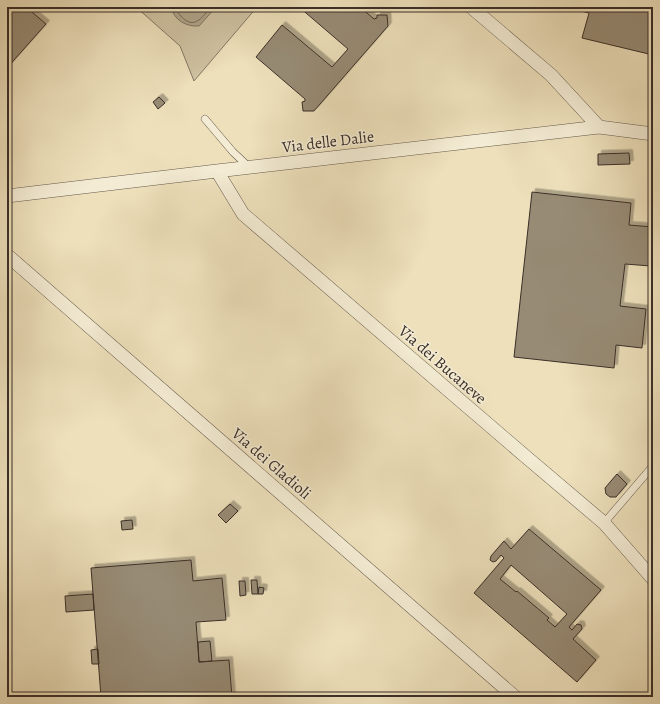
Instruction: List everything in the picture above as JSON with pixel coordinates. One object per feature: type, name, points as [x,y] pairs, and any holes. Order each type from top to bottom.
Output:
[{"type":"street","points":[[471,7],[551,75],[599,127]]},
{"type":"street","name":"Via delle Dalie","points":[[7,196],[599,127],[653,134]]},
{"type":"street","name":"Via dei Bucaneve","points":[[217,171],[243,214],[524,456],[604,522],[653,579]]},
{"type":"street","name":"Via dei Gladioli","points":[[7,255],[515,697]]},
{"type":"lane","points":[[205,119],[249,168]]},
{"type":"lane","points":[[604,522],[652,468]]},
{"type":"shaded area","points":[[136,7],[257,7],[194,81],[180,46]]},
{"type":"water","points":[[171,7],[216,7],[199,26],[194,26],[181,22],[175,16]]},
{"type":"building","points":[[7,7],[26,7],[46,24],[7,68]]},
{"type":"building","points":[[299,7],[360,7],[374,19],[377,18],[377,15],[387,15],[388,26],[314,111],[303,111],[302,102],[305,101],[305,99],[256,57],[282,25],[332,67],[348,49]]},
{"type":"building","points":[[564,7],[653,7],[653,55],[582,38],[589,13]]},
{"type":"building","points":[[159,97],[165,103],[158,109],[153,102]]},
{"type":"building","points":[[629,153],[630,164],[598,165],[598,154]]},
{"type":"building","points":[[532,192],[631,203],[629,225],[653,227],[651,266],[625,264],[620,306],[646,309],[642,348],[616,345],[614,368],[514,357]]},
{"type":"building","points":[[617,474],[627,484],[616,497],[610,497],[606,494],[605,488]]},
{"type":"building","points":[[230,504],[238,511],[226,523],[218,515]]},
{"type":"building","points":[[132,520],[133,529],[122,530],[121,521]]},
{"type":"building","points":[[529,529],[601,590],[569,627],[572,630],[577,624],[581,625],[582,629],[573,639],[596,660],[577,682],[474,593],[504,558],[501,555],[496,561],[493,562],[490,560],[491,556],[504,541],[511,549]],"holes":[[[511,565],[567,614],[555,627],[547,620],[549,618],[500,579]]]},
{"type":"building","points":[[191,560],[193,581],[222,578],[226,620],[196,622],[199,662],[229,660],[232,697],[101,697],[91,568]]},
{"type":"building","points":[[251,580],[257,580],[258,594],[252,594]]},
{"type":"building","points":[[239,581],[245,581],[246,595],[240,596]]},
{"type":"building","points":[[259,587],[264,588],[263,594],[258,594]]},
{"type":"building","points":[[93,594],[94,610],[66,612],[65,596]]},
{"type":"building","points":[[210,641],[212,661],[199,662],[198,642]]},
{"type":"building","points":[[98,649],[99,664],[92,664],[91,650]]}]
